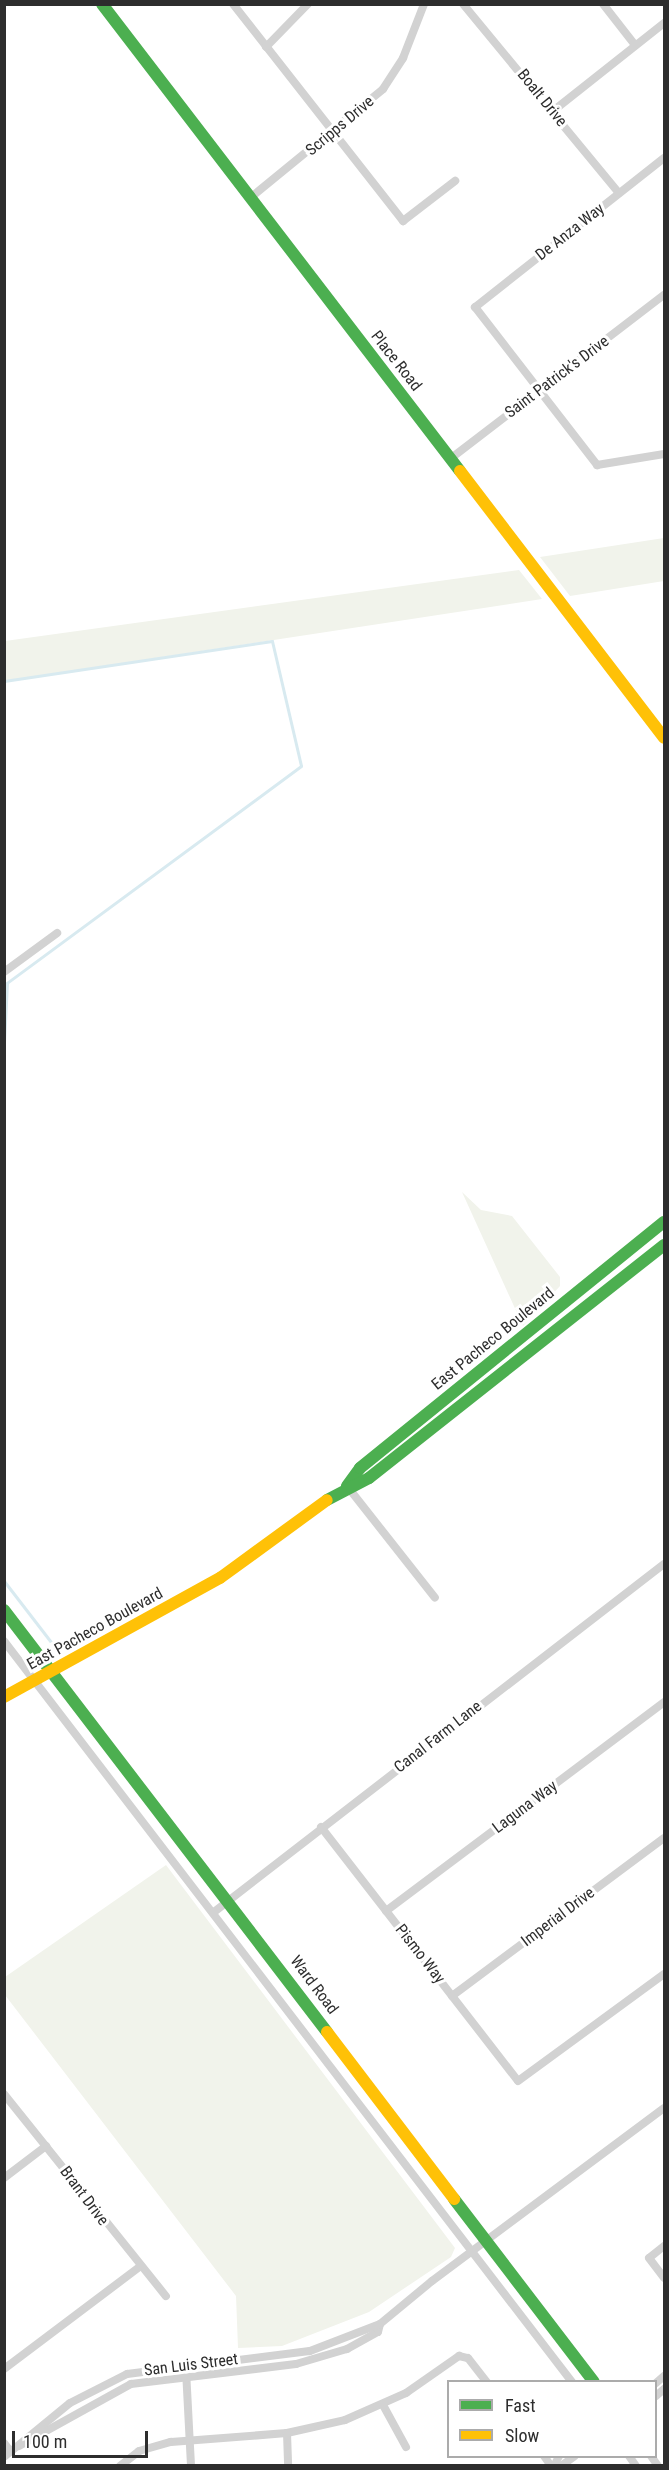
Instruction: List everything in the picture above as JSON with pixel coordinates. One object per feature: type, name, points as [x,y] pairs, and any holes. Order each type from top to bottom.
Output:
[{"type":"main road","name":"Place Road","points":[[102,4],[664,738]]},
{"type":"main road","name":"East Pacheco Boulevard","points":[[347,1486],[360,1468],[664,1222]]},
{"type":"main road","name":"East Pacheco Boulevard","points":[[4,1697],[220,1578],[347,1486],[369,1478],[664,1245]]},
{"type":"main road","name":"Ward Road","points":[[4,1610],[229,1900],[592,2380]]},
{"type":"street","points":[[233,4],[336,133],[403,222],[455,181]]},
{"type":"street","points":[[266,47],[308,4]]},
{"type":"street","name":"Scripps Drive","points":[[250,198],[336,133],[393,75],[424,4]]},
{"type":"street","name":"Boalt Drive","points":[[463,4],[619,193]]},
{"type":"street","points":[[603,4],[635,45]]},
{"type":"street","points":[[553,111],[664,23]]},
{"type":"street","name":"De Anza Way","points":[[537,393],[475,307],[664,159]]},
{"type":"street","name":"Saint Patrick's Drive","points":[[450,459],[664,295]]},
{"type":"street","points":[[537,393],[597,465],[664,454]]},
{"type":"street","points":[[4,972],[57,933]]},
{"type":"street","points":[[347,1486],[435,1598]]},
{"type":"street","name":"Canal Farm Lane","points":[[214,1912],[321,1827],[663,1568]]},
{"type":"street","points":[[4,1641],[570,2380]]},
{"type":"street","name":"Laguna Way","points":[[386,1911],[664,1702]]},
{"type":"street","name":"Pismo Way","points":[[321,1827],[518,2081],[664,1974]]},
{"type":"street","name":"Imperial Drive","points":[[452,1996],[664,1838]]},
{"type":"street","name":"Brant Drive","points":[[4,2094],[138,2268],[166,2296]]},
{"type":"street","name":"San Luis Street","points":[[8,2455],[26,2436],[93,2389],[144,2369],[185,2369],[310,2352],[380,2324],[486,2241],[664,2108]]},
{"type":"street","points":[[4,2178],[46,2146]]},
{"type":"street","points":[[664,2246],[649,2258],[664,2278]]},
{"type":"street","points":[[4,2369],[138,2268]]},
{"type":"street","points":[[120,2466],[154,2445],[287,2433],[345,2421],[383,2404],[459,2356],[468,2358],[485,2380]]},
{"type":"street","points":[[185,2369],[191,2466]]},
{"type":"street","points":[[383,2404],[406,2447]]},
{"type":"street","points":[[287,2433],[288,2466]]},
{"type":"street","points":[[4,2444],[8,2455]]},
{"type":"shaded area","points":[[664,538],[664,581],[570,596],[540,557]]},
{"type":"shaded area","points":[[519,570],[542,599],[5,681],[5,641]]},
{"type":"shaded area","points":[[462,1192],[481,1210],[512,1216],[560,1277],[560,1286],[523,1326]]},
{"type":"shaded area","points":[[166,1865],[455,2248],[451,2257],[369,2312],[282,2346],[238,2348],[236,2296],[5,1995],[5,1977]]},
{"type":"waterway","points":[[4,681],[272,641],[301,766],[7,983],[4,1042]]},
{"type":"waterway","points":[[4,1581],[54,1646]]},
{"type":"traffic: fast","points":[[102,4],[460,471]]},
{"type":"traffic: fast","points":[[347,1486],[360,1468],[664,1222]]},
{"type":"traffic: fast","points":[[327,1500],[369,1478],[664,1245]]},
{"type":"traffic: fast","points":[[4,1610],[327,2032]]},
{"type":"traffic: fast","points":[[454,2199],[592,2380]]},
{"type":"traffic: slow","points":[[460,471],[664,738]]},
{"type":"traffic: slow","points":[[4,1697],[220,1578],[327,1500]]},
{"type":"traffic: slow","points":[[327,2032],[454,2199]]}]
